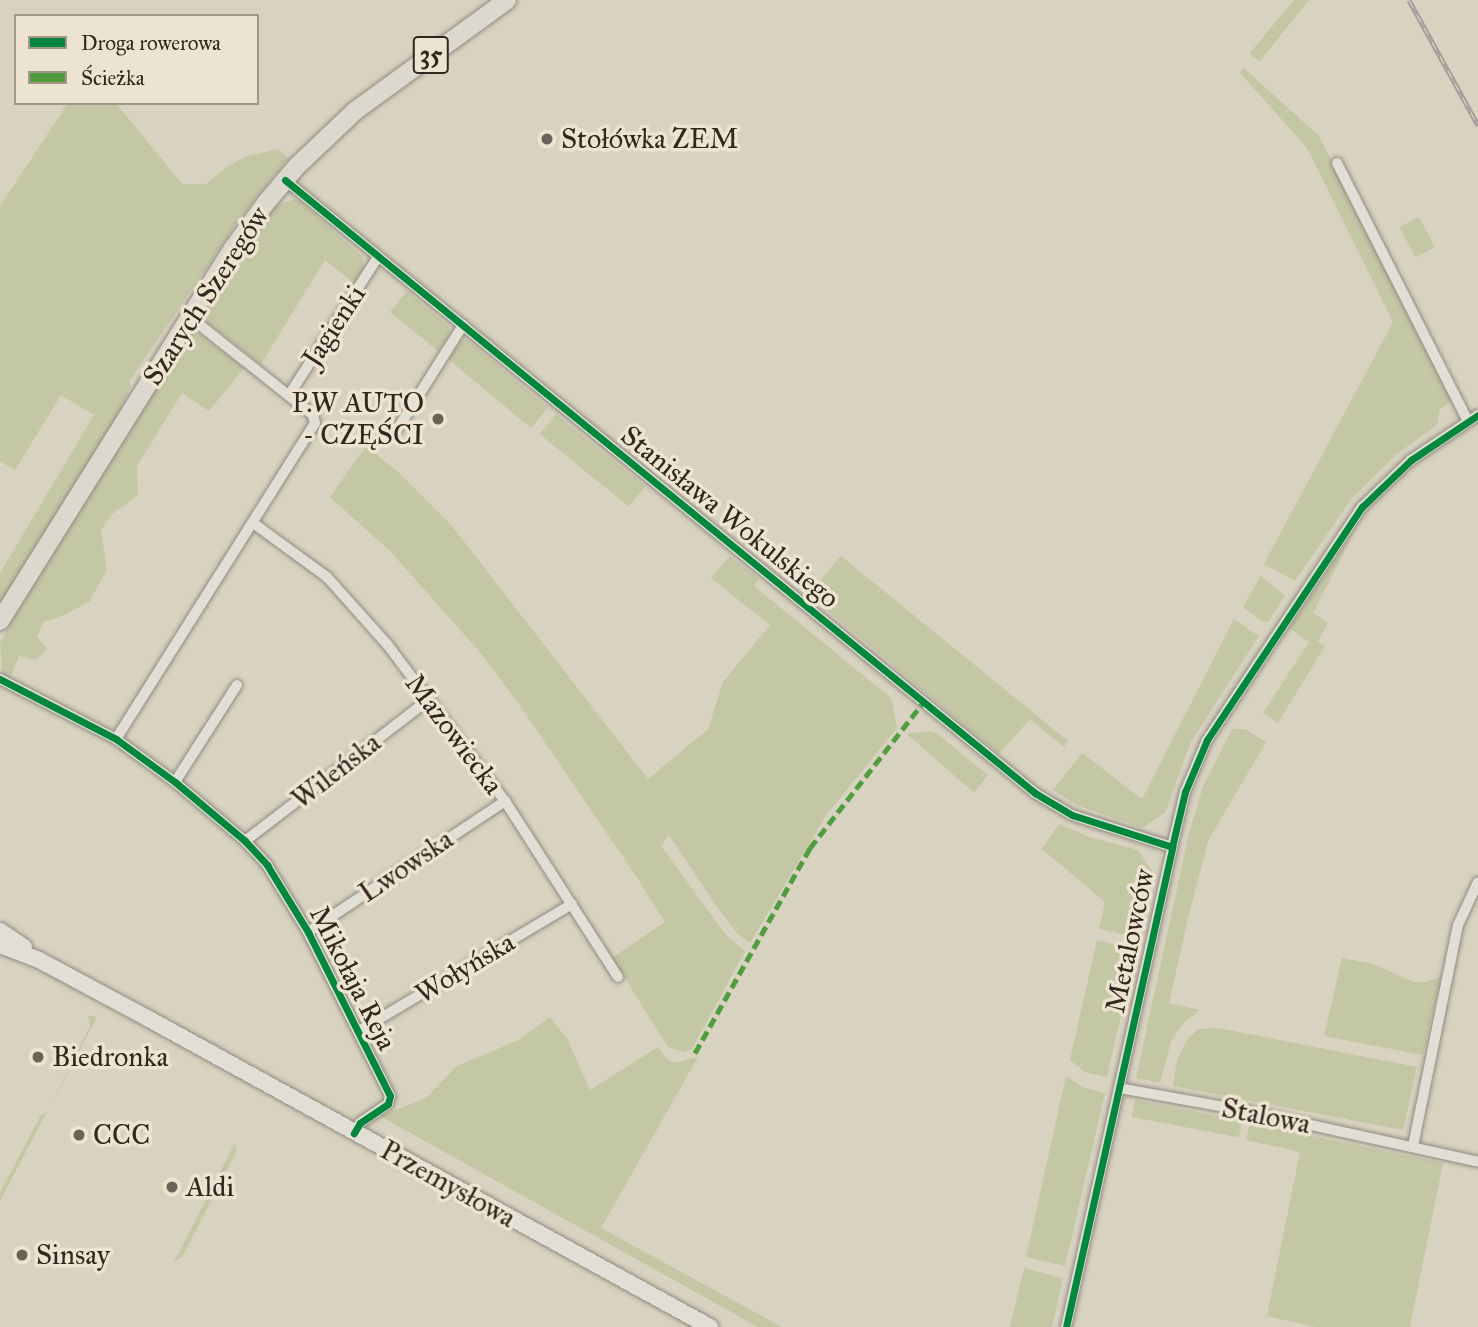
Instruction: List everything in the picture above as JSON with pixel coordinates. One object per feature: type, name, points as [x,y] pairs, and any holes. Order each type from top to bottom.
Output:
[{"type":"main road","name":"Szarych Szeregów","points":[[0,621],[241,237],[285,180],[355,111],[507,0]]},
{"type":"main road","name":"Przemysłowa","points":[[0,931],[39,960]]},
{"type":"main road","name":"Przemysłowa","points":[[0,945],[39,960],[710,1327]]},
{"type":"street","points":[[1337,163],[1473,418]]},
{"type":"street","name":"Stanisława Wokulskiego","points":[[285,180],[1035,793],[1072,815],[1172,847]]},
{"type":"street","name":"Jagienki","points":[[289,395],[378,257]]},
{"type":"street","points":[[116,739],[315,423],[313,415],[190,317]]},
{"type":"street","points":[[398,428],[463,325]]},
{"type":"street","name":"Metalowców","points":[[1066,1327],[1185,792],[1207,740],[1341,534],[1383,484],[1411,460],[1473,418]]},
{"type":"street","name":"Mazowiecka","points":[[253,523],[327,577],[387,644],[427,701],[505,801],[618,978]]},
{"type":"street","name":"Mikołaja Reja","points":[[0,680],[116,739],[175,782],[245,841],[267,865],[308,932],[390,1096],[388,1104],[360,1123],[355,1133]]},
{"type":"street","points":[[175,782],[237,685]]},
{"type":"street","name":"Wileńska","points":[[245,841],[427,701]]},
{"type":"street","name":"Lwowska","points":[[308,932],[505,801]]},
{"type":"street","points":[[1413,1146],[1458,925],[1478,882]]},
{"type":"street","name":"Wołyńska","points":[[359,1031],[572,904]]},
{"type":"street","name":"Stalowa","points":[[1119,1088],[1413,1146],[1478,1162]]},
{"type":"green space","points":[[1294,0],[1309,0],[1260,61],[1249,54]]},
{"type":"green space","points":[[1244,68],[1319,136],[1451,401],[1440,409],[1437,425],[1397,454],[1352,498],[1295,581],[1264,564],[1393,322],[1307,148],[1240,73]]},
{"type":"green space","points":[[67,105],[118,105],[182,184],[206,184],[227,167],[247,156],[278,149],[288,158],[240,218],[129,382],[131,385],[120,413],[0,606],[0,573],[94,415],[61,395],[15,470],[0,461],[0,206]]},
{"type":"green space","points":[[294,199],[301,202],[362,256],[364,268],[354,283],[325,260],[261,364],[207,322],[205,314],[219,286],[272,208]]},
{"type":"green space","points":[[1419,217],[1435,247],[1416,257],[1400,227]]},
{"type":"green space","points":[[407,291],[449,326],[450,334],[438,351],[390,312]]},
{"type":"green space","points":[[195,331],[244,368],[209,411],[182,393],[137,466],[138,495],[112,514],[101,530],[107,570],[89,602],[58,618],[44,621],[37,637],[47,649],[36,660],[19,656],[10,679],[2,675],[0,643],[16,613],[190,333]]},
{"type":"green space","points":[[460,340],[467,340],[548,407],[531,428],[448,359]]},
{"type":"green space","points":[[556,414],[645,486],[629,507],[540,434]]},
{"type":"green space","points":[[366,446],[398,472],[452,526],[648,779],[708,729],[723,682],[770,625],[711,578],[730,556],[759,579],[754,586],[891,698],[897,728],[827,814],[750,943],[737,933],[717,907],[669,835],[661,846],[726,935],[745,951],[692,1049],[684,1052],[668,1047],[612,958],[665,922],[636,876],[516,700],[478,650],[390,551],[330,497]]},
{"type":"green space","points":[[1356,529],[1313,613],[1328,623],[1318,641],[1325,646],[1278,723],[1263,713],[1309,642],[1289,628]]},
{"type":"green space","points":[[841,556],[1068,741],[1064,747],[1030,719],[999,754],[817,602],[812,590]]},
{"type":"green space","points":[[1261,576],[1285,596],[1268,622],[1260,620],[1243,607]]},
{"type":"green space","points":[[1234,619],[1259,636],[1191,742],[1165,813],[1142,828],[1077,805],[1053,790],[1082,753],[1142,799]]},
{"type":"green space","points":[[1232,729],[1245,729],[1266,742],[1208,841],[1187,923],[1169,1003],[1200,1010],[1183,1023],[1171,1042],[1160,1083],[1136,1078],[1189,833],[1203,786]]},
{"type":"green space","points":[[935,732],[988,775],[974,793],[907,734]]},
{"type":"green space","points":[[1059,824],[1092,838],[1138,850],[1153,873],[1139,938],[1099,929],[1105,902],[1042,849]]},
{"type":"green space","points":[[1097,940],[1136,950],[1107,1077],[1085,1072],[1070,1060]]},
{"type":"green space","points":[[1342,958],[1374,964],[1413,982],[1427,982],[1441,976],[1423,1055],[1324,1036]]},
{"type":"green space","points":[[88,1015],[97,1017],[49,1109],[90,1026]]},
{"type":"green space","points":[[550,1017],[568,1040],[590,1090],[658,1047],[667,1059],[675,1063],[698,1057],[601,1228],[782,1327],[758,1327],[380,1116],[426,1098],[457,1066],[519,1040]]},
{"type":"green space","points":[[1218,1028],[1417,1067],[1403,1130],[1173,1086],[1177,1060],[1187,1040],[1198,1029]]},
{"type":"green space","points":[[1066,1076],[1083,1087],[1105,1093],[1065,1266],[1026,1257]]},
{"type":"green space","points":[[1135,1100],[1242,1121],[1239,1137],[1132,1117]]},
{"type":"green space","points":[[47,1112],[0,1201],[0,1192],[41,1115]]},
{"type":"green space","points":[[1250,1123],[1443,1163],[1410,1327],[1316,1327],[1267,1316],[1300,1152],[1246,1140]]},
{"type":"green space","points":[[235,1143],[237,1150],[183,1256],[174,1262]]},
{"type":"green space","points":[[1024,1268],[1063,1278],[1052,1327],[1010,1327]]},
{"type":"railway","points":[[1409,0],[1478,125]]},
{"type":"marked path","points":[[695,1053],[810,848],[923,703]]},
{"type":"cycle path","points":[[285,180],[1035,793],[1072,815],[1172,847]]},
{"type":"cycle path","points":[[1066,1327],[1185,792],[1207,740],[1362,507],[1411,460],[1478,415]]},
{"type":"cycle path","points":[[0,679],[116,739],[175,782],[245,841],[267,865],[308,932],[390,1096],[388,1104],[360,1123],[354,1133]]},
{"type":"place","name":"Stołówka ZEM","points":[[547,139]]},
{"type":"place","name":"P.W AUTO - CZĘŚCI","points":[[438,419]]},
{"type":"place","name":"Biedronka","points":[[38,1057]]},
{"type":"place","name":"CCC","points":[[79,1135]]},
{"type":"place","name":"Aldi","points":[[172,1187]]},
{"type":"place","name":"Sinsay","points":[[22,1255]]}]
